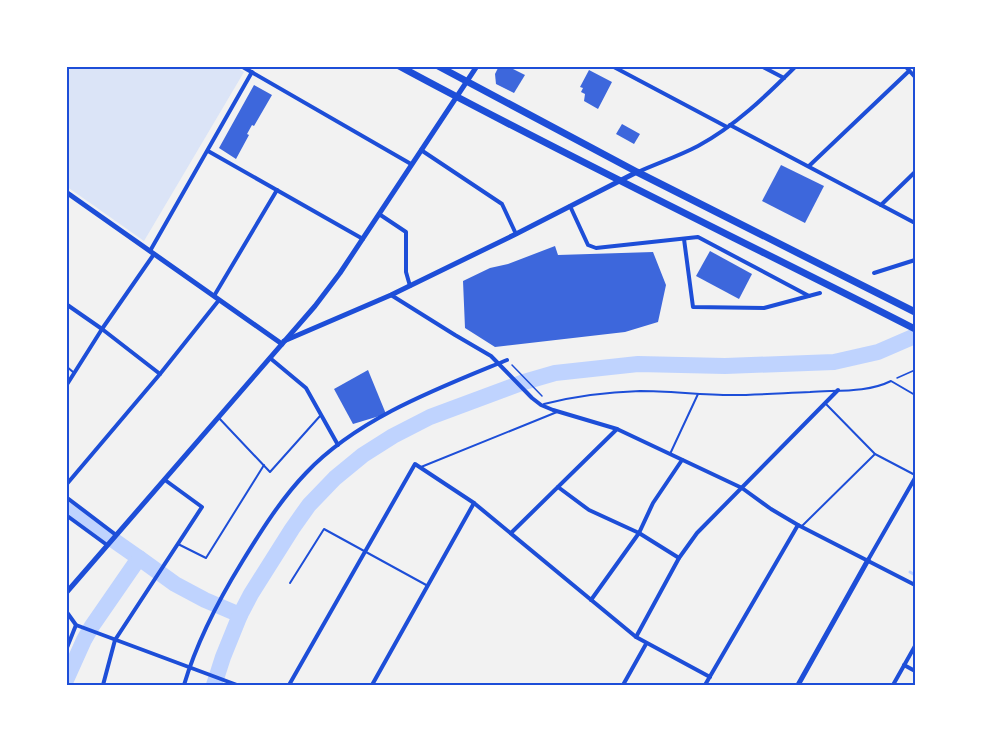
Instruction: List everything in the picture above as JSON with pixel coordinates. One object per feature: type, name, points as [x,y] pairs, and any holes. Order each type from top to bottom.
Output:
[{"type":"highway","points":[[399,66],[620,181],[915,329]]},
{"type":"highway","points":[[438,66],[637,172],[913,310]]},
{"type":"street","points":[[241,66],[411,164]]},
{"type":"street","points":[[66,593],[315,306],[363,239],[477,66]]},
{"type":"street","points":[[612,66],[809,166],[915,223]]},
{"type":"street","points":[[761,66],[784,78]]},
{"type":"street","points":[[283,343],[410,286],[637,172],[698,146],[743,116],[796,66]]},
{"type":"street","points":[[905,66],[915,77]]},
{"type":"street","points":[[809,166],[909,71]]},
{"type":"street","points":[[66,386],[152,252],[252,72]]},
{"type":"street","points":[[421,150],[502,204],[516,234]]},
{"type":"street","points":[[208,151],[363,239]]},
{"type":"street","points":[[881,205],[915,172]]},
{"type":"street","points":[[66,485],[160,374],[217,298],[277,190]]},
{"type":"street","points":[[66,192],[283,343]]},
{"type":"street","points":[[570,206],[588,245],[596,248],[698,237],[809,296]]},
{"type":"street","points":[[379,214],[406,232],[406,272],[410,286]]},
{"type":"street","points":[[684,239],[693,307],[764,308],[820,293]]},
{"type":"street","points":[[874,273],[915,260]]},
{"type":"street","points":[[391,295],[491,356],[541,405],[617,429],[682,459],[742,488],[800,526],[915,585]]},
{"type":"street","points":[[66,304],[160,374]]},
{"type":"street","points":[[270,357],[306,388],[338,446]]},
{"type":"street","points":[[184,685],[201,636],[223,593],[260,534],[307,471],[371,423],[405,404],[507,360]]},
{"type":"street","points":[[636,637],[679,558],[697,533],[838,390]]},
{"type":"street","points":[[511,533],[617,429]]},
{"type":"street","points":[[591,600],[639,533],[653,503],[682,459]]},
{"type":"street","points":[[289,685],[415,464],[474,502],[636,637],[710,677]]},
{"type":"street","points":[[798,685],[915,476]]},
{"type":"street","points":[[104,685],[115,640],[202,507],[165,480]]},
{"type":"street","points":[[558,488],[589,510],[639,533],[679,558]]},
{"type":"street","points":[[66,497],[117,535]]},
{"type":"street","points":[[372,685],[474,502]]},
{"type":"street","points":[[66,515],[108,546]]},
{"type":"street","points":[[705,685],[800,526]]},
{"type":"street","points":[[66,611],[76,625],[236,685]]},
{"type":"street","points":[[66,650],[76,625]]},
{"type":"street","points":[[623,685],[646,644]]},
{"type":"street","points":[[893,685],[915,646]]},
{"type":"street","points":[[904,665],[915,671]]},
{"type":"lane","points":[[66,366],[74,372]]},
{"type":"lane","points":[[541,405],[599,393],[640,391],[732,395],[880,387],[891,381],[915,395]]},
{"type":"lane","points":[[670,454],[698,393]]},
{"type":"lane","points":[[825,403],[875,454],[915,476]]},
{"type":"lane","points":[[421,467],[558,412]]},
{"type":"lane","points":[[218,417],[270,472],[321,414]]},
{"type":"lane","points":[[800,526],[875,454]]},
{"type":"lane","points":[[178,544],[206,558],[264,465]]},
{"type":"lane","points":[[290,584],[324,529],[428,586]]},
{"type":"path","points":[[507,360],[549,403]]},
{"type":"path","points":[[891,381],[915,370]]},
{"type":"shaded area","points":[[72,66],[234,66],[244,72],[144,241],[66,186],[66,76]]},
{"type":"building","points":[[499,66],[507,66],[525,75],[514,93],[496,84],[495,74]]},
{"type":"building","points":[[589,70],[612,82],[598,109],[584,101],[585,94],[581,92],[583,88],[580,87]]},
{"type":"building","points":[[254,85],[272,95],[254,126],[252,125],[236,159],[219,148]]},
{"type":"building","points":[[622,124],[640,134],[634,144],[616,134]]},
{"type":"building","points":[[781,165],[824,186],[805,223],[762,201]]},
{"type":"building","points":[[555,246],[558,255],[653,252],[666,285],[658,322],[625,332],[495,347],[465,328],[463,281],[490,268],[508,264]]},
{"type":"building","points":[[710,251],[752,274],[739,299],[696,276]]},
{"type":"building","points":[[368,370],[386,414],[353,424],[334,389]]},
{"type":"waterway","points":[[214,685],[240,615],[251,594],[309,505],[335,478],[363,455],[430,417],[524,382],[555,373],[638,364],[725,366],[834,362],[878,352],[915,336]]},
{"type":"waterway","points":[[66,507],[139,558],[92,626],[66,680]]},
{"type":"waterway","points":[[139,558],[175,584],[240,615]]},
{"type":"waterway","points":[[910,572],[915,575]]}]
